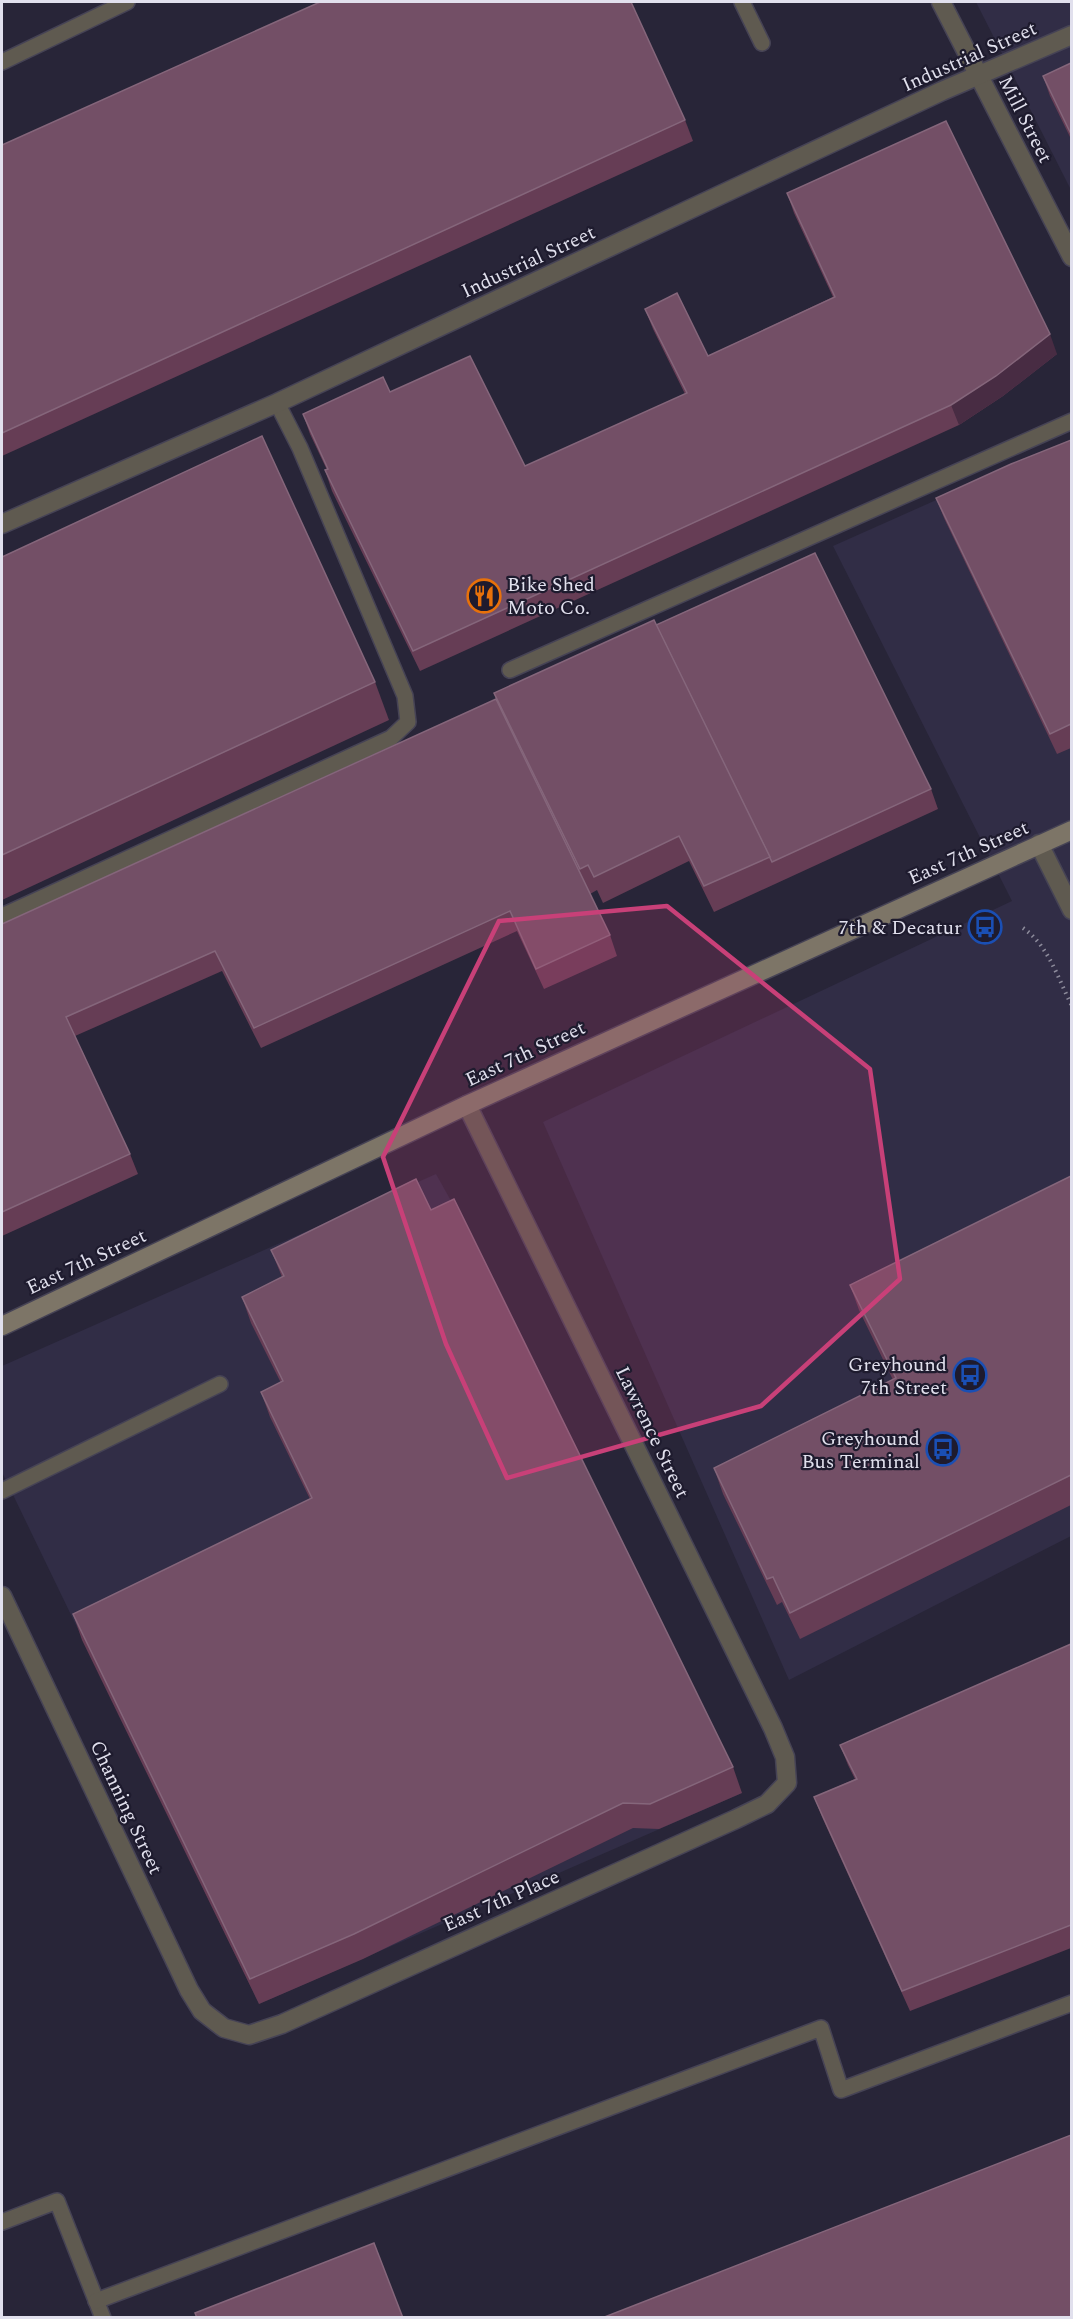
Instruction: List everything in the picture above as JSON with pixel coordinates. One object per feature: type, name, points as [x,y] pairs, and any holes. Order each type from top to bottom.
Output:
[{"type":"main road","name":"East 7th Street","points":[[2,1326],[467,1105],[1071,830]]},
{"type":"street","name":"Mill Street","points":[[941,2],[1071,257]]},
{"type":"street","name":"Industrial Street","points":[[2,525],[278,403],[932,96],[1071,35]]},
{"type":"street","points":[[1039,844],[1071,910]]},
{"type":"street","name":"Lawrence Street","points":[[467,1105],[773,1728],[785,1757],[787,1783]]},
{"type":"street","name":"Channing Street","points":[[2,1596],[189,1990],[202,2010],[224,2028]]},
{"type":"street","name":"East 7th Place","points":[[224,2028],[249,2035],[282,2024],[736,1819],[767,1803],[787,1783]]},
{"type":"lane","points":[[2,62],[127,2]]},
{"type":"lane","points":[[742,2],[762,43]]},
{"type":"lane","points":[[2,916],[391,738],[408,722],[405,696],[300,448],[278,403]]},
{"type":"lane","points":[[510,670],[1071,421]]},
{"type":"lane","points":[[2,1491],[220,1384]]},
{"type":"lane","points":[[96,2301],[821,2028],[841,2090],[1071,2003]]},
{"type":"lane","points":[[2,2222],[57,2201],[103,2318]]},
{"type":"path","points":[[1023,928],[1036,938],[1045,951],[1071,1006]]},
{"type":"highlighted area","points":[[667,906],[870,1069],[900,1279],[761,1406],[507,1478],[446,1344],[383,1157],[499,921]]},
{"type":"shaded area","points":[[976,2],[1071,2],[1071,190]]},
{"type":"shaded area","points":[[1071,440],[1071,1536],[789,1680],[543,1122],[1012,901],[833,546]]},
{"type":"shaded area","points":[[436,1174],[464,1224],[742,1793],[259,2004],[2,1472],[2,1366]]},
{"type":"building","points":[[320,2],[631,2],[685,120],[2,433],[2,145]]},
{"type":"building","points":[[1071,63],[1071,134],[1043,76]]},
{"type":"building","points":[[946,121],[1050,334],[996,376],[951,405],[413,651],[325,470],[328,469],[303,414],[383,377],[390,392],[470,356],[525,466],[687,393],[645,309],[677,293],[708,356],[835,297],[787,193]]},
{"type":"building","points":[[262,436],[375,682],[2,855],[2,557]]},
{"type":"building","points":[[1071,440],[1071,724],[1050,734],[936,498]]},
{"type":"building","points":[[815,553],[931,789],[772,862],[656,625]]},
{"type":"building","points":[[654,620],[770,857],[704,886],[679,836],[594,877],[588,865],[580,869],[494,693]]},
{"type":"building","points":[[496,699],[610,935],[536,969],[510,911],[254,1028],[215,951],[66,1017],[130,1154],[2,1212],[2,924]]},
{"type":"building","name":"Greyhound Bus Terminal","points":[[1071,1176],[1071,1475],[790,1613],[773,1577],[767,1579],[714,1468],[896,1378],[850,1285]]},
{"type":"building","points":[[416,1179],[431,1210],[454,1199],[733,1767],[650,1804],[623,1803],[354,1934],[250,1979],[73,1614],[312,1498],[261,1392],[283,1381],[242,1297],[284,1276],[271,1250]]},
{"type":"building","points":[[1071,1644],[1071,1925],[902,1991],[814,1797],[857,1779],[840,1745]]},
{"type":"building","points":[[1071,2135],[1071,2318],[602,2318]]},
{"type":"building","points":[[374,2243],[403,2318],[197,2318],[195,2313]]},
{"type":"place","name":"Bike Shed Moto Co.","points":[[484,596]]},
{"type":"place","name":"7th & Decatur","points":[[985,927]]},
{"type":"place","name":"Greyhound 7th Street","points":[[970,1375]]},
{"type":"place","name":"Greyhound Bus Terminal","points":[[943,1449]]}]
